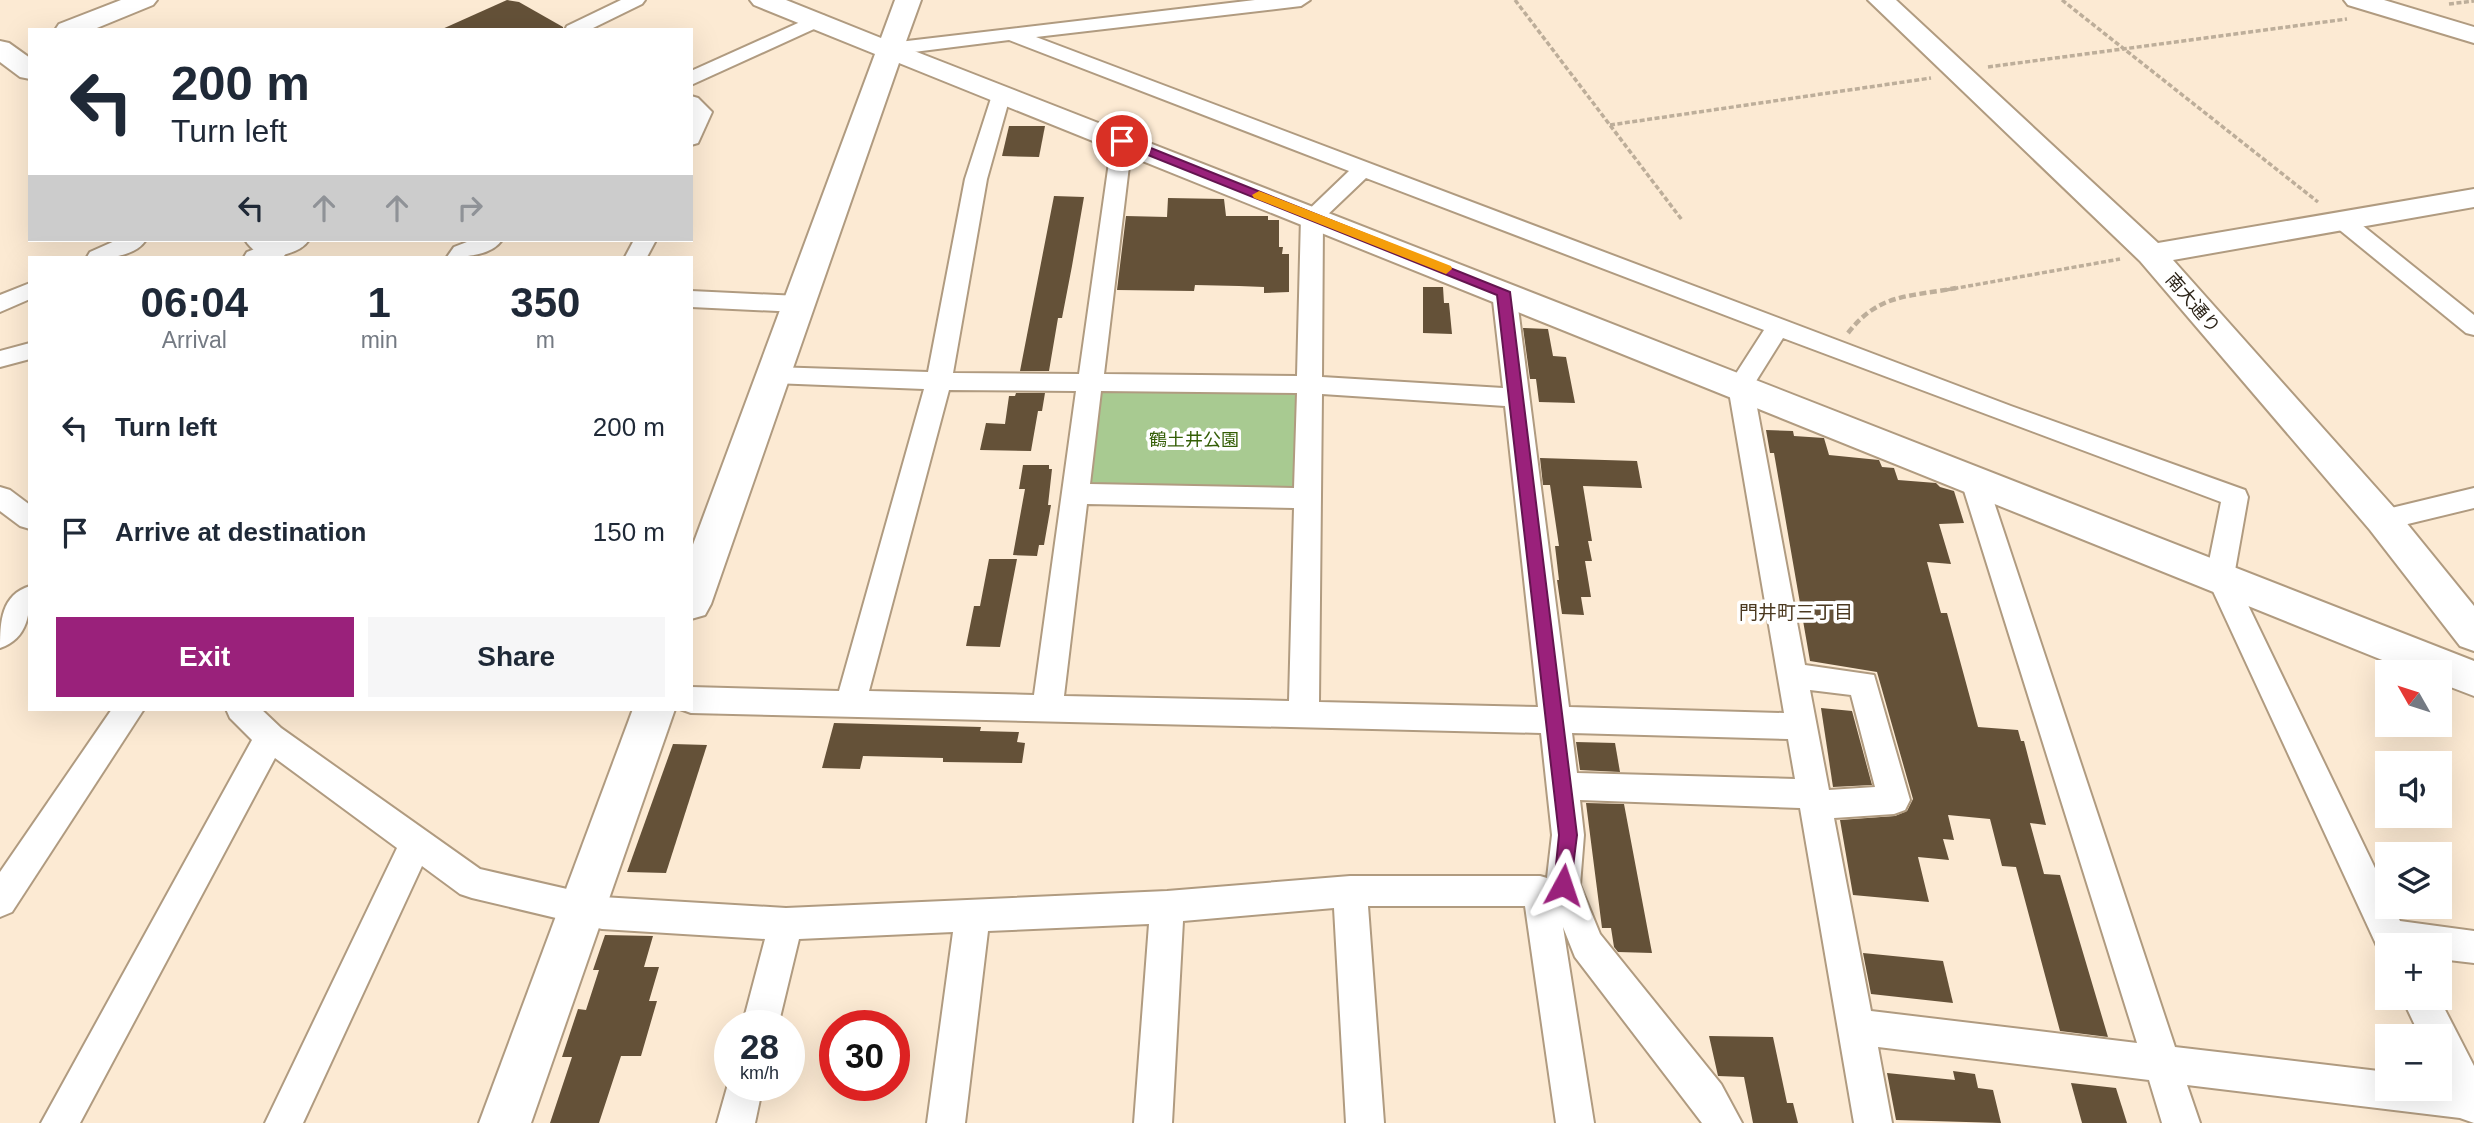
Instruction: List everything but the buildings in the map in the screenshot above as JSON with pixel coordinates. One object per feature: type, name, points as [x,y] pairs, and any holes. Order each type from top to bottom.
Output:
[{"type":"street","points":[[73,28],[144,0]]},
{"type":"street","points":[[579,28],[636,0]]},
{"type":"street","points":[[763,0],[2474,678]]},
{"type":"street","points":[[693,598],[908,0]]},
{"type":"street","points":[[890,49],[1301,0]]},
{"type":"street","name":"南大通り","points":[[1881,0],[1968,71]]},
{"type":"street","name":"南大通り","points":[[1901,0],[1968,71],[2162,252],[2394,517],[2474,600]]},
{"type":"street","points":[[2357,0],[2474,35]]},
{"type":"street","points":[[693,78],[818,20]]},
{"type":"street","points":[[1015,36],[2235,497],[2220,576],[2388,933]]},
{"type":"street","points":[[9,51],[28,69]]},
{"type":"street","points":[[850,704],[939,381],[976,179],[1001,93]]},
{"type":"street","points":[[693,104],[702,112],[693,134]]},
{"type":"street","points":[[1047,708],[1122,141]]},
{"type":"street","points":[[1304,714],[1312,216],[1364,168]]},
{"type":"street","points":[[2162,252],[2474,198]]},
{"type":"street","points":[[2344,222],[2474,327]]},
{"type":"street","points":[[101,256],[131,242]]},
{"type":"street","points":[[457,250],[484,242]]},
{"type":"street","points":[[3,299],[28,291]]},
{"type":"street","points":[[1504,292],[1568,835],[1552,888],[1575,1123]]},
{"type":"street","points":[[693,299],[799,304]]},
{"type":"street","points":[[1779,326],[1740,386],[1873,1123]]},
{"type":"street","points":[[0,359],[28,352]]},
{"type":"street","points":[[774,375],[939,381],[1310,385],[1517,398]]},
{"type":"street","points":[[1973,478],[2181,1123]]},
{"type":"street","points":[[1076,494],[1308,498]]},
{"type":"street","points":[[0,497],[28,518]]},
{"type":"street","points":[[2394,517],[2474,498]]},
{"type":"street","name":"南大通り","points":[[2394,517],[2474,635]]},
{"type":"street","points":[[0,636],[28,600]]},
{"type":"street","points":[[1563,786],[1815,799],[1894,800],[1863,684],[1793,676]]},
{"type":"street","points":[[693,700],[1802,726]]},
{"type":"street","points":[[0,901],[128,711]]},
{"type":"street","points":[[243,711],[270,737],[472,883],[582,910],[786,924],[1167,907],[1350,891],[1552,888]]},
{"type":"street","points":[[505,1123],[653,711]]},
{"type":"street","points":[[60,1123],[270,737]]},
{"type":"street","points":[[284,1123],[417,841]]},
{"type":"street","points":[[1552,888],[1587,945],[1709,1097],[1723,1123]]},
{"type":"street","points":[[1350,891],[1365,1123]]},
{"type":"street","points":[[1153,1123],[1167,907]]},
{"type":"street","points":[[946,1123],[973,914]]},
{"type":"street","points":[[764,1010],[786,924]]},
{"type":"street","points":[[2452,945],[2474,947]]},
{"type":"street","points":[[1856,1027],[2473,1102]]},
{"type":"street","points":[[2452,1061],[2473,1102]]},
{"type":"street","points":[[736,1123],[741,1101]]},
{"type":"path","points":[[1515,0],[1682,220]]},
{"type":"path","points":[[2062,0],[2344,222]]},
{"type":"path","points":[[1610,125],[1968,71],[2398,12]]},
{"type":"path","points":[[1836,347],[1863,314],[1884,301],[2162,252]]},
{"type":"green space","name":"鶴土井公園","points":[[1098,388],[1296,391],[1296,493],[1084,488]]},
{"type":"slow traffic","points":[[1259,195],[1446,269]]},
{"type":"district","name":"門井町三丁目","points":[[1796,612]]},
{"type":"route","points":[[1122,141],[1504,292],[1568,835],[1563,885]]}]
